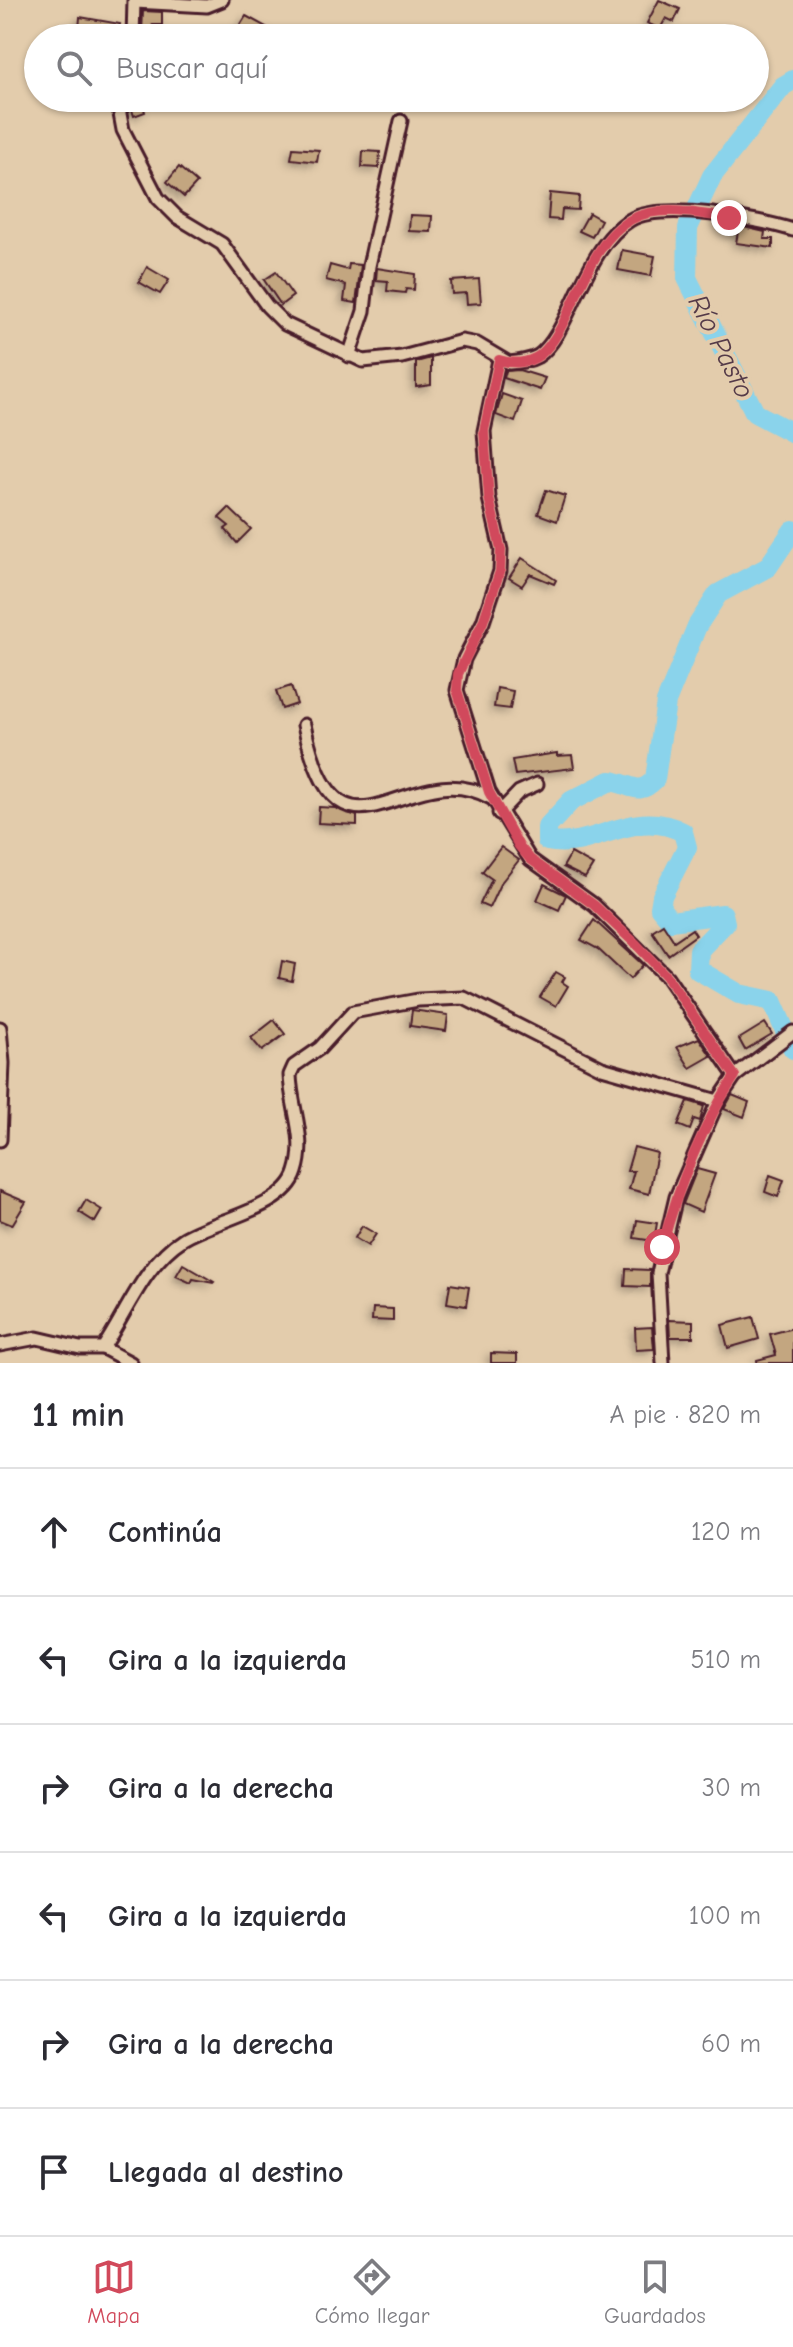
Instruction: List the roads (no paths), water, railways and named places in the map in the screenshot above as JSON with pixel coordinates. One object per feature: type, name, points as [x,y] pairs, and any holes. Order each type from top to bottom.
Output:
[{"type":"street","points":[[133,24],[134,1],[207,6],[222,0]]},
{"type":"street","points":[[120,112],[123,130],[158,198],[177,217],[222,244],[267,306],[285,324],[349,356],[376,361],[462,341],[477,344],[499,360],[523,362],[540,355],[593,260],[629,220],[670,211],[793,230]]},
{"type":"street","points":[[349,356],[364,311],[369,266],[401,121]]},
{"type":"street","points":[[499,360],[484,431],[489,498],[501,550],[500,571],[483,622],[458,674],[457,690],[492,798],[530,859],[594,905],[657,966],[735,1076]]},
{"type":"street","points":[[304,725],[312,759],[325,790],[350,807],[369,807],[457,786],[476,789],[492,798]]},
{"type":"street","points":[[499,813],[519,792],[537,784]]},
{"type":"street","points":[[103,1348],[155,1265],[172,1247],[184,1238],[256,1207],[289,1186],[301,1151],[300,1127],[290,1075],[294,1066],[320,1048],[353,1012],[418,1000],[464,998],[602,1068],[718,1101]]},
{"type":"street","points":[[0,1028],[3,1076],[0,1140]]},
{"type":"street","points":[[663,1363],[658,1273],[676,1197],[718,1101],[735,1076],[775,1042],[792,1032]]},
{"type":"street","points":[[0,1345],[37,1338],[80,1348],[103,1348],[131,1363]]},
{"type":"waterway","name":"Río Pasto","points":[[769,104],[783,86],[793,80]]},
{"type":"waterway","name":"Río Pasto","points":[[762,112],[712,176],[688,228],[687,278],[755,413],[793,433]]},
{"type":"waterway","name":"Río Pasto","points":[[793,530],[768,567],[718,594],[697,626],[666,702],[655,779],[639,789],[610,781],[571,801],[547,827],[547,841],[565,842],[647,823],[683,832],[687,847],[662,896],[660,908],[671,921],[723,914],[725,923],[699,950],[698,970],[739,994],[772,1001],[793,1049]]}]
